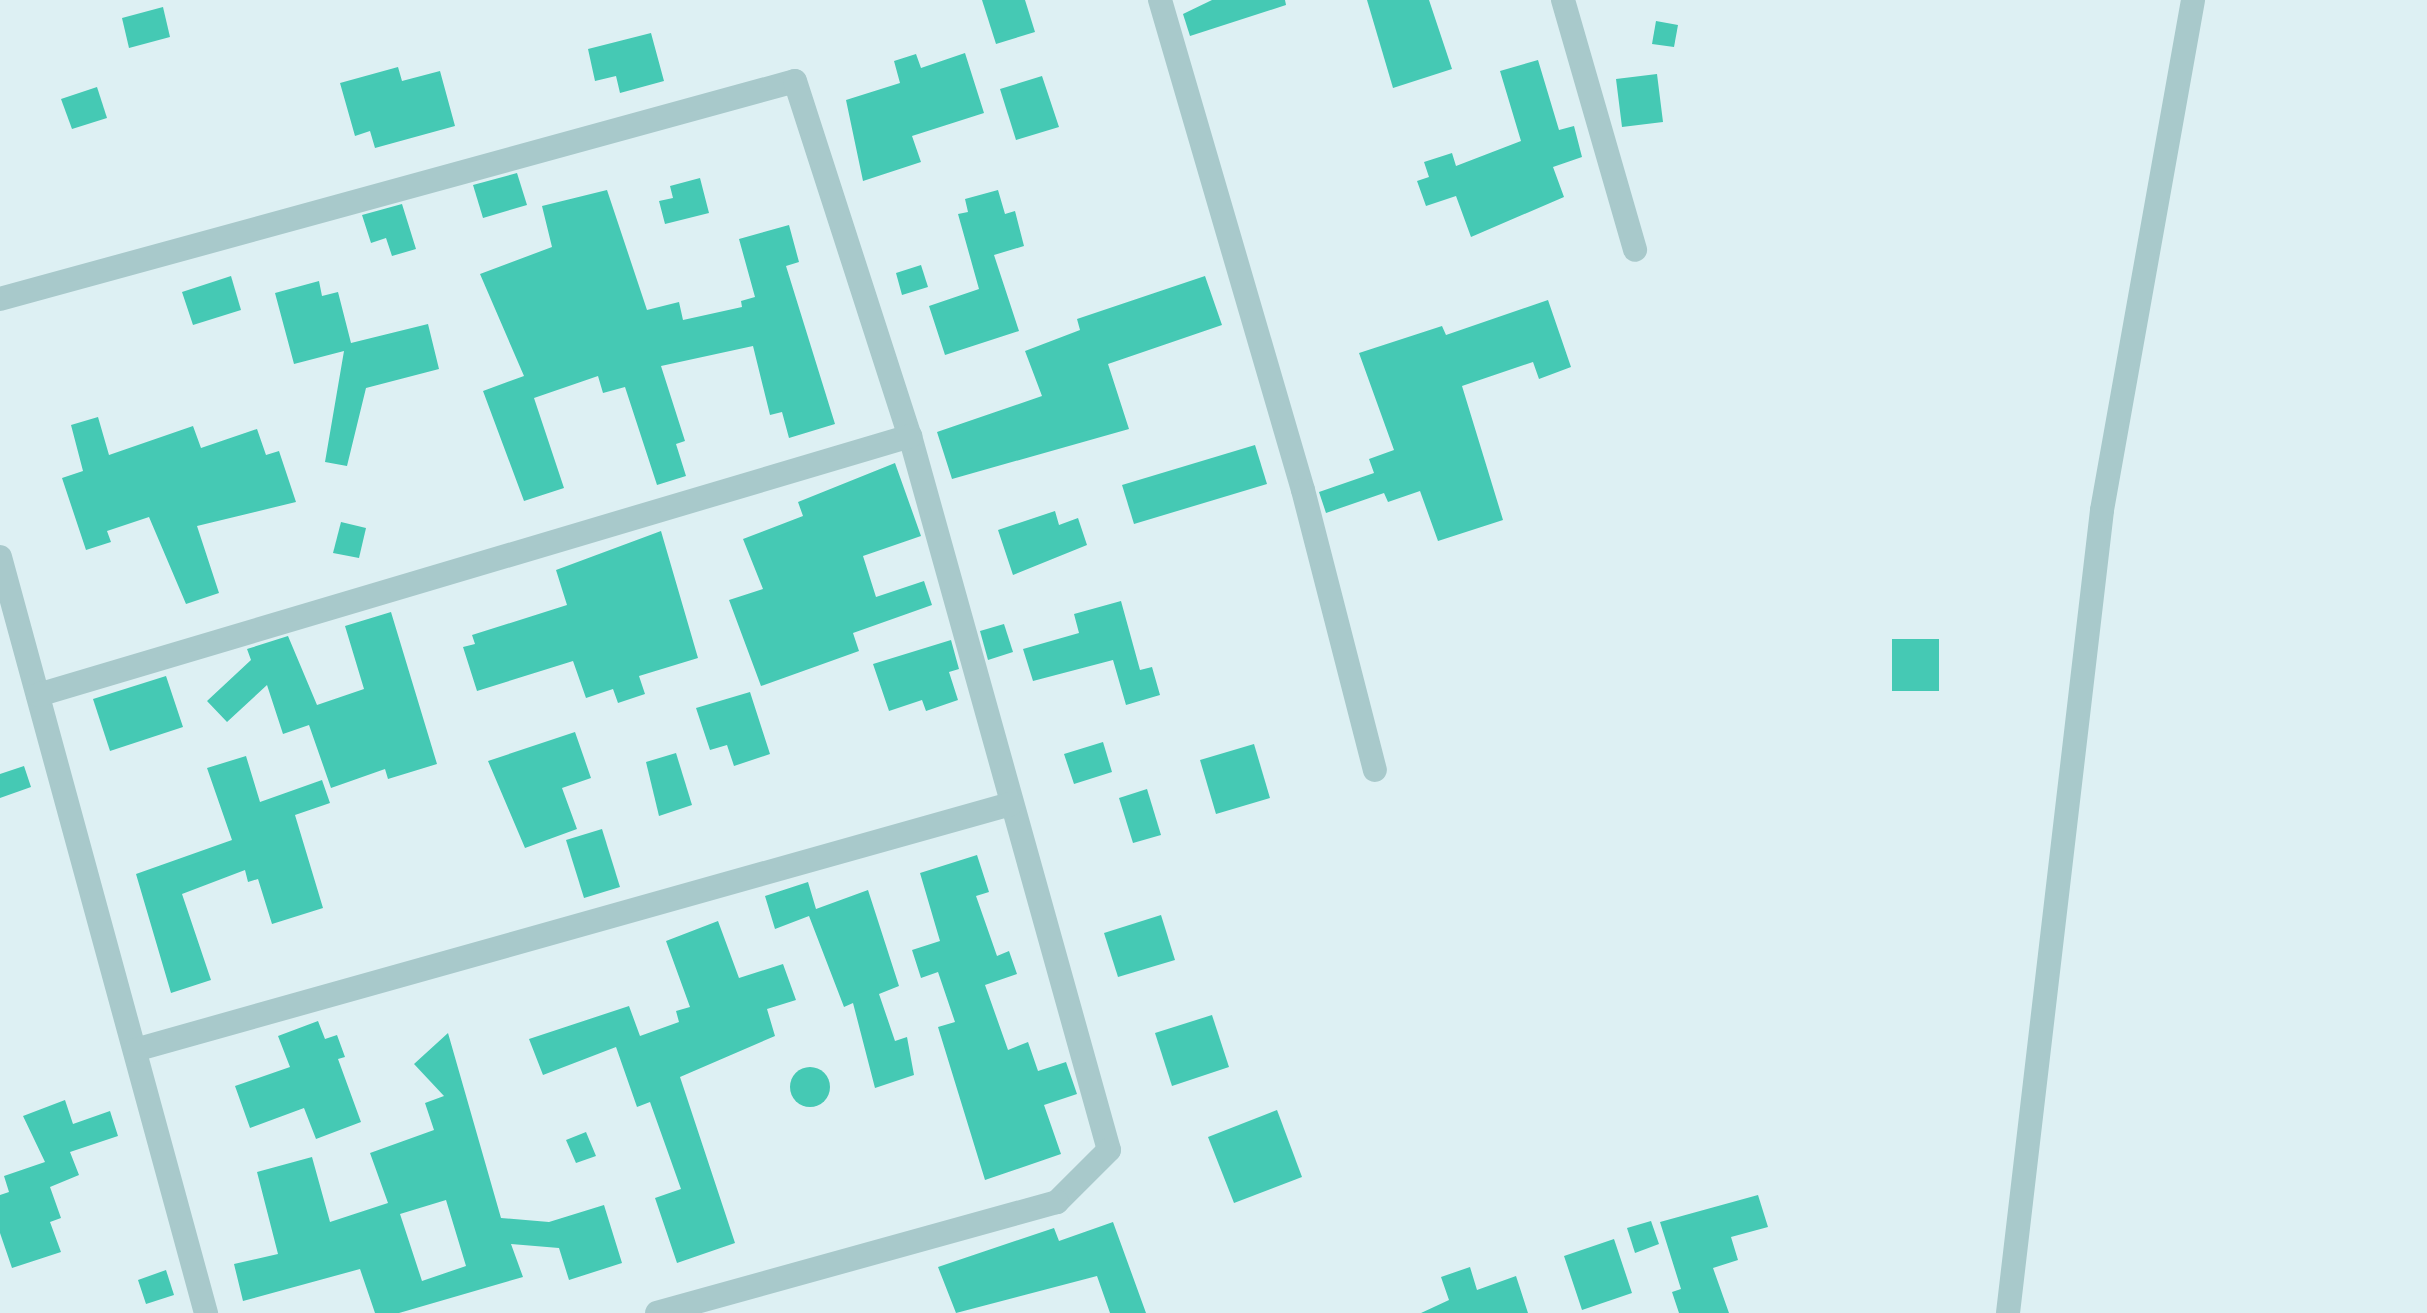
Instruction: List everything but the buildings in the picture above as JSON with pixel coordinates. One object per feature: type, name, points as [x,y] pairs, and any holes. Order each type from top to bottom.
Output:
[{"type":"street","points":[[1160,0],[1303,490],[1375,770]]},
{"type":"street","points":[[1563,0],[1635,250]]},
{"type":"street","points":[[2008,1313],[2102,510],[2193,0]]},
{"type":"street","points":[[0,299],[795,81],[910,436],[1109,1150],[1057,1202],[657,1313]]},
{"type":"street","points":[[38,695],[910,436]]},
{"type":"street","points":[[0,557],[206,1313]]},
{"type":"street","points":[[135,1050],[1011,804]]}]
